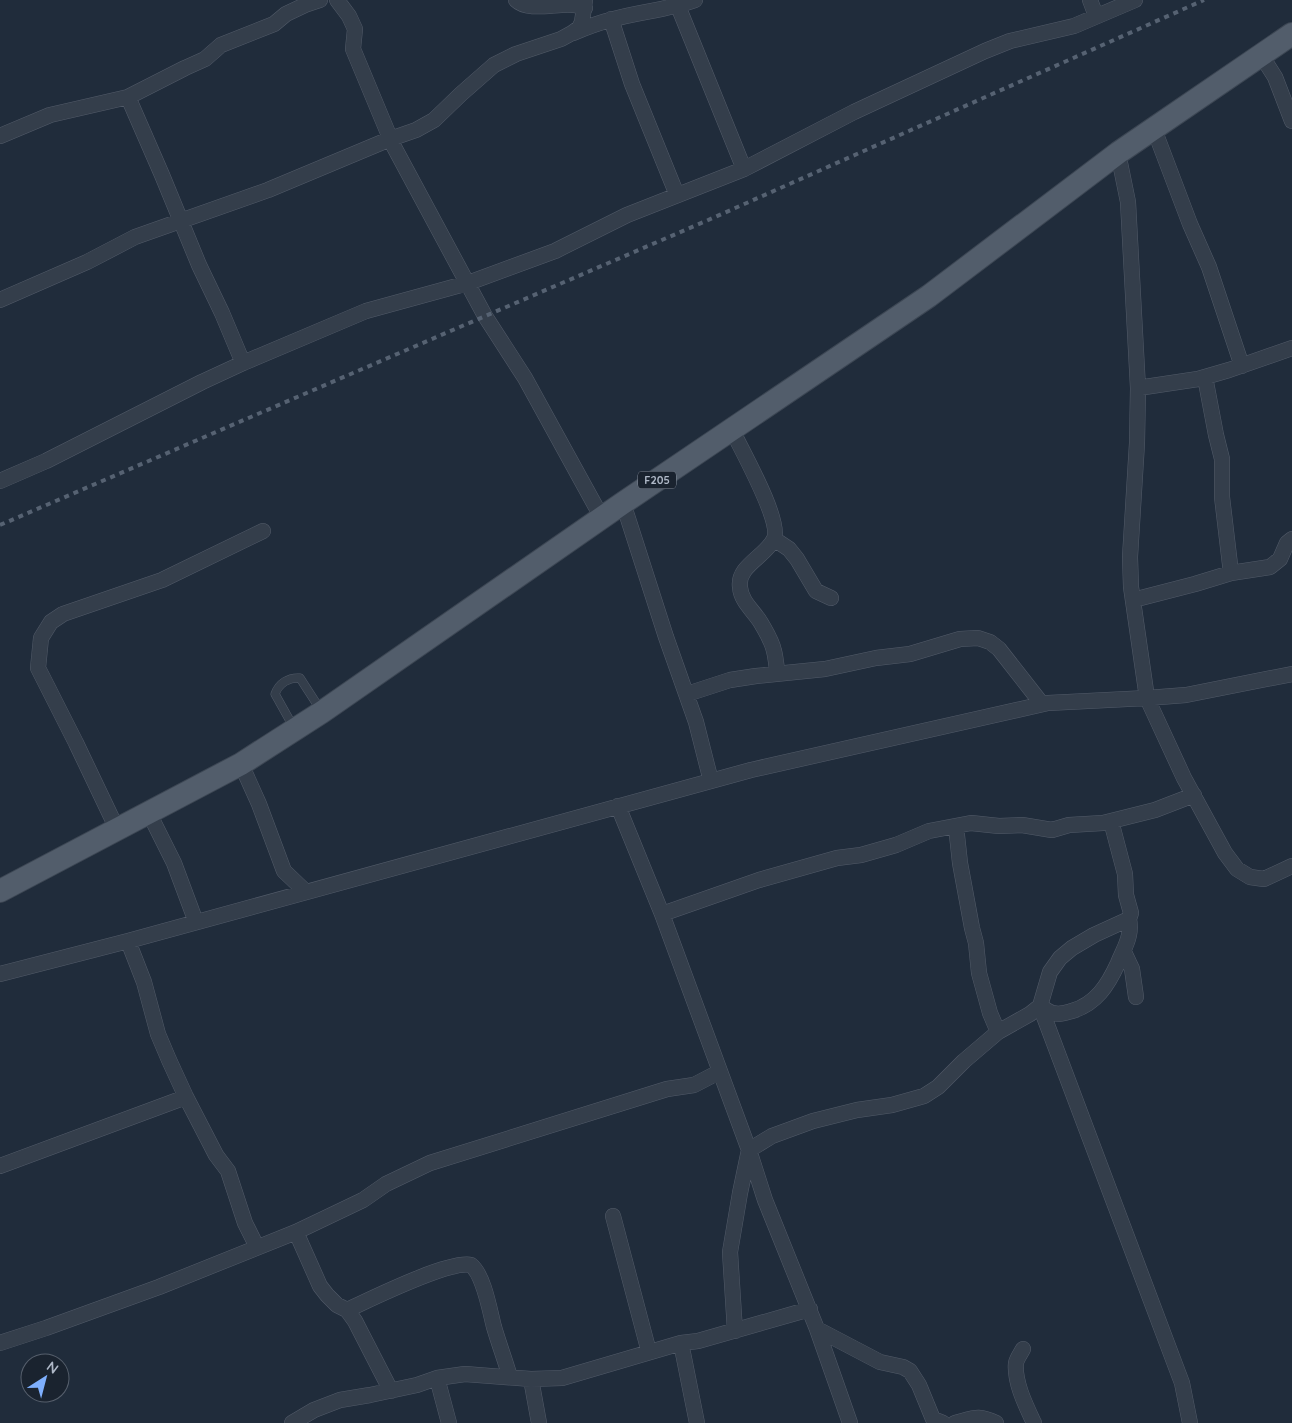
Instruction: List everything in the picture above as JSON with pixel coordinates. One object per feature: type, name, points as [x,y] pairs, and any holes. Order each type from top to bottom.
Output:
[{"type":"main road","name":"F205","points":[[0,891],[241,764],[322,712],[602,518],[929,296],[1118,153],[1292,34]]},
{"type":"street","points":[[0,136],[50,115],[128,97],[204,59],[222,45],[274,24],[293,11],[320,0]]},
{"type":"street","points":[[337,0],[349,16],[355,29],[353,49],[390,138],[485,316],[526,378],[602,518]]},
{"type":"street","points":[[0,300],[87,262],[135,236],[268,190],[390,138],[416,130],[434,120],[494,65],[516,54],[561,39],[579,28],[582,22],[578,3],[528,6],[518,3],[516,0]]},
{"type":"street","points":[[572,33],[610,20],[695,0]]},
{"type":"street","points":[[1090,0],[1096,16]]},
{"type":"street","points":[[0,481],[46,461],[243,363],[366,311],[468,283],[555,251],[627,215],[744,169],[854,112],[985,51],[1010,41],[1074,26],[1135,0]]},
{"type":"street","points":[[676,3],[744,169]]},
{"type":"street","points":[[610,20],[632,84],[677,195]]},
{"type":"street","points":[[1261,55],[1275,77],[1286,88],[1292,121]]},
{"type":"street","points":[[128,97],[243,363]]},
{"type":"street","points":[[1154,129],[1190,224],[1209,267],[1242,366]]},
{"type":"street","points":[[1118,153],[1128,202],[1138,388],[1137,443],[1130,557],[1133,600],[1147,698],[1184,778],[1236,869],[1250,877],[1264,879],[1292,866]]},
{"type":"street","points":[[1138,388],[1198,379],[1292,348]]},
{"type":"street","points":[[1205,377],[1222,459],[1222,497],[1231,573]]},
{"type":"street","points":[[732,430],[770,510],[775,530],[774,539],[753,563],[744,570],[740,577],[739,586],[742,597],[760,621],[774,650],[778,674]]},
{"type":"street","points":[[624,503],[666,637],[687,694],[702,742],[711,781]]},
{"type":"street","points":[[117,829],[38,668],[41,638],[52,622],[63,614],[162,580],[263,531]]},
{"type":"street","points":[[774,539],[789,548],[798,559],[816,592],[830,598]]},
{"type":"street","points":[[1133,600],[1231,573],[1270,567],[1280,559],[1287,543],[1292,539]]},
{"type":"street","points":[[687,694],[730,680],[825,669],[876,658],[910,654],[960,639],[978,638],[990,642],[999,649],[1042,704]]},
{"type":"street","points":[[0,974],[128,941],[752,770],[1042,704],[1186,695],[1292,674]]},
{"type":"street","points":[[241,764],[259,804],[284,872],[306,892]]},
{"type":"street","points":[[662,914],[759,880],[837,858],[861,855],[896,846],[930,831],[971,823],[1052,830],[1069,825],[1103,823],[1154,810],[1194,795]]},
{"type":"street","points":[[618,806],[662,914],[749,1150],[765,1200],[818,1329],[850,1423]]},
{"type":"street","points":[[149,813],[174,863],[196,922]]},
{"type":"street","points":[[1040,1006],[1051,1013],[1062,1014],[1078,1010],[1090,1003],[1102,991],[1114,973],[1118,961],[1124,952],[1130,933],[1129,919],[1132,913],[1126,895],[1126,874],[1111,821]]},
{"type":"street","points":[[956,826],[960,863],[976,943],[979,973],[990,1013],[998,1032]]},
{"type":"street","points":[[735,1331],[730,1252],[749,1150],[772,1136],[813,1121],[857,1110],[892,1105],[924,1096],[938,1087],[964,1061],[998,1032],[1030,1014],[1040,1006],[1050,972],[1060,958],[1072,948],[1094,935],[1129,919]]},
{"type":"street","points":[[128,941],[144,982],[158,1034],[186,1097],[216,1155],[228,1171],[246,1223],[257,1247]]},
{"type":"street","points":[[1124,952],[1132,969],[1136,997]]},
{"type":"street","points":[[1040,1006],[1182,1383],[1190,1423]]},
{"type":"street","points":[[0,1343],[160,1287],[296,1232],[363,1200],[386,1184],[430,1163],[666,1089],[694,1085],[719,1072]]},
{"type":"street","points":[[0,1166],[186,1097]]},
{"type":"street","points":[[613,1216],[649,1352]]},
{"type":"street","points":[[296,1232],[320,1286],[326,1295],[346,1310],[355,1321],[391,1390]]},
{"type":"street","points":[[346,1310],[442,1269],[458,1264],[471,1265],[478,1272],[484,1288],[494,1328],[510,1376]]},
{"type":"street","points":[[292,1423],[314,1410],[340,1400],[417,1385],[437,1378],[465,1374],[531,1379],[562,1378],[681,1343],[698,1341],[810,1309]]},
{"type":"street","points":[[818,1329],[880,1362],[903,1367],[910,1371],[919,1386],[933,1419],[944,1423]]},
{"type":"street","points":[[681,1343],[697,1423]]},
{"type":"street","points":[[1023,1349],[1016,1362],[1017,1377],[1024,1402],[1034,1423]]},
{"type":"street","points":[[437,1378],[449,1423]]},
{"type":"street","points":[[531,1379],[539,1423]]},
{"type":"street","points":[[956,1423],[976,1417],[985,1417],[996,1423]]},
{"type":"lane","points":[[294,730],[275,694],[278,687],[284,682],[292,678],[300,678],[322,712]]},
{"type":"railway","points":[[0,525],[706,221],[1204,0]]}]
